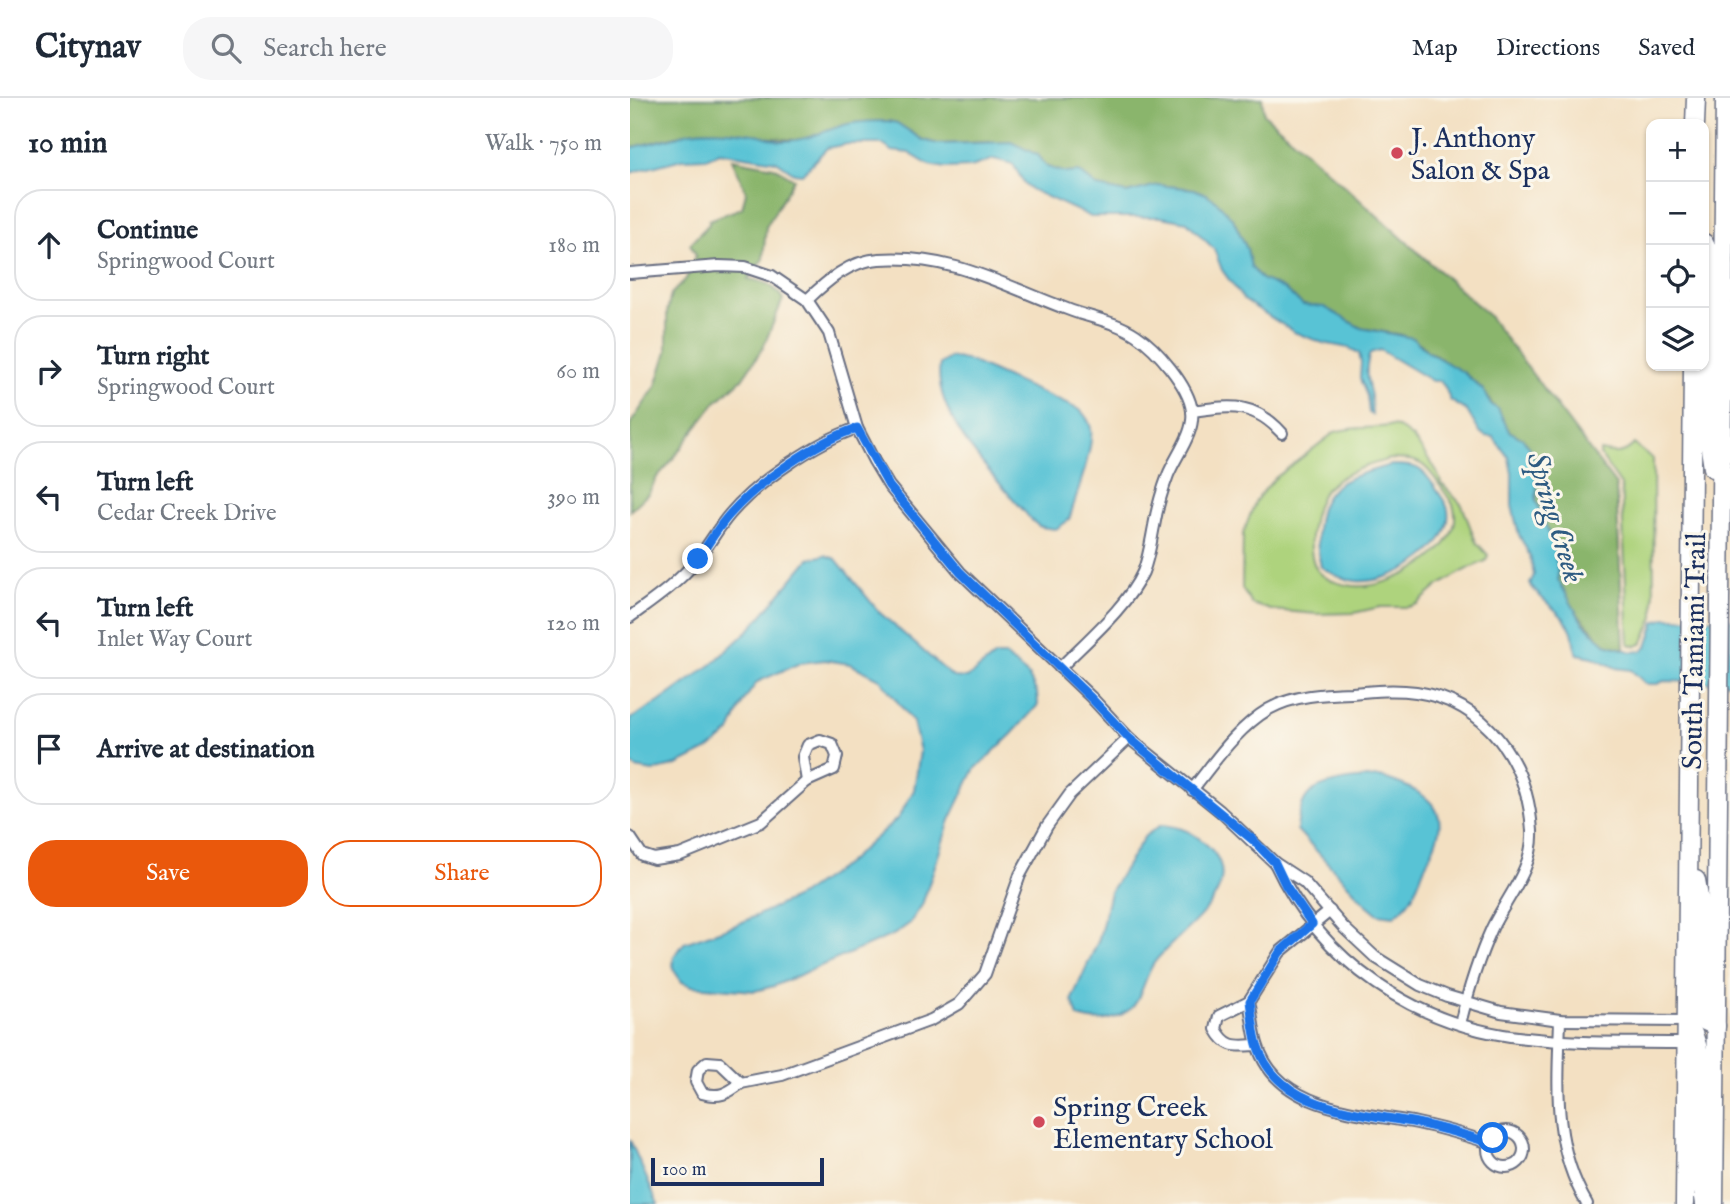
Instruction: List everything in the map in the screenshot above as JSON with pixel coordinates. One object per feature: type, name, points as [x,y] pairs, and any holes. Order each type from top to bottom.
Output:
[{"type":"main road","points":[[1695,119],[1696,98]]},
{"type":"main road","name":"South Tamiami Trail","points":[[1714,1204],[1725,98]]},
{"type":"main road","points":[[1705,245],[1709,265],[1707,428],[1721,527]]},
{"type":"main road","name":"South Tamiami Trail","points":[[1685,1204],[1693,371]]},
{"type":"main road","points":[[1688,839],[1702,914],[1702,1012],[1705,1021],[1716,1027]]},
{"type":"main road","points":[[1686,1021],[1697,1041],[1701,1061],[1699,1160],[1706,1204]]},
{"type":"street","points":[[807,300],[835,275],[877,259],[924,261],[974,271],[1070,311],[1115,324],[1139,336],[1185,390],[1192,411],[1189,432],[1163,491],[1149,554],[1137,583],[1112,614],[1060,668]]},
{"type":"street","points":[[630,273],[719,266],[745,267],[772,276],[807,300],[829,333],[857,428],[889,486],[960,572],[1129,738],[1253,840],[1275,863],[1304,882],[1364,948],[1385,964],[1420,985],[1466,1003],[1518,1015],[1560,1020],[1686,1021]]},
{"type":"street","points":[[1192,411],[1233,406],[1246,409],[1272,422],[1282,433]]},
{"type":"street","points":[[630,617],[680,579],[698,559],[730,513],[761,485],[826,440],[857,428]]},
{"type":"street","points":[[1192,790],[1247,725],[1271,708],[1300,698],[1415,691],[1440,698],[1487,726],[1505,746],[1520,773],[1529,803],[1531,848],[1521,877],[1492,929],[1460,1024]]},
{"type":"street","points":[[741,1083],[782,1075],[931,1020],[959,1004],[985,974],[1020,876],[1047,826],[1070,794],[1129,738]]},
{"type":"street","points":[[630,837],[642,855],[654,859],[680,855],[761,822],[807,781]]},
{"type":"street","points":[[1275,863],[1286,886],[1312,924],[1333,948],[1375,984],[1423,1010],[1494,1034],[1559,1041],[1686,1043]]},
{"type":"street","points":[[1257,1045],[1233,1046],[1222,1040],[1216,1029],[1219,1016],[1250,1001],[1280,952],[1330,911]]},
{"type":"street","points":[[1250,1001],[1257,1045],[1287,1087],[1312,1102],[1449,1131],[1490,1143]]},
{"type":"street","points":[[1560,1020],[1560,1134],[1570,1168],[1587,1204]]},
{"type":"green space","points":[[630,98],[1262,98],[1264,114],[1488,315],[1616,485],[1624,649],[1605,644],[1575,611],[1558,580],[1554,547],[1536,500],[1537,486],[1532,451],[1523,439],[1509,431],[1483,390],[1463,372],[1428,352],[1421,344],[1402,335],[1361,328],[1339,316],[1303,305],[1284,289],[1261,279],[1251,267],[1247,249],[1233,219],[1194,189],[1158,185],[1127,193],[1098,187],[1079,172],[1066,173],[1047,167],[1038,155],[989,142],[938,144],[923,140],[897,123],[888,121],[853,123],[814,137],[795,140],[696,131],[630,148]]},
{"type":"green space","points":[[732,159],[774,167],[794,179],[766,227],[763,259],[748,279],[768,285],[783,299],[763,348],[742,379],[715,403],[657,477],[649,493],[630,511],[630,424],[656,386],[667,351],[667,312],[671,294],[686,279],[696,255],[690,244],[709,224],[709,220],[742,208],[746,192]]},
{"type":"green space","points":[[1398,427],[1413,438],[1435,468],[1442,484],[1462,505],[1476,542],[1488,555],[1486,561],[1438,586],[1417,604],[1408,607],[1380,607],[1354,613],[1317,614],[1271,610],[1252,604],[1242,589],[1243,534],[1256,500],[1274,479],[1335,432]],"holes":[[[1389,459],[1414,461],[1425,467],[1450,500],[1455,522],[1449,537],[1423,564],[1387,581],[1369,586],[1354,586],[1327,578],[1315,566],[1311,543],[1311,530],[1322,495],[1334,482],[1349,473]]]},
{"type":"green space","points":[[1634,444],[1653,459],[1654,617],[1642,644],[1635,646],[1629,644],[1621,485],[1600,455],[1600,451],[1623,452]]},
{"type":"water","points":[[888,121],[897,123],[923,140],[938,144],[1011,142],[1038,155],[1047,167],[1066,173],[1079,172],[1098,187],[1127,193],[1158,185],[1194,189],[1215,200],[1233,219],[1247,249],[1251,267],[1261,279],[1284,289],[1303,305],[1324,307],[1361,328],[1413,338],[1428,352],[1463,372],[1483,390],[1491,405],[1498,409],[1509,431],[1523,439],[1532,451],[1537,486],[1536,500],[1554,547],[1558,580],[1582,622],[1605,644],[1633,652],[1642,651],[1647,647],[1655,622],[1666,618],[1730,619],[1730,683],[1664,681],[1646,684],[1631,670],[1616,668],[1593,657],[1578,654],[1569,625],[1530,584],[1534,575],[1530,556],[1519,535],[1512,506],[1509,458],[1493,437],[1485,436],[1479,431],[1467,411],[1450,400],[1440,381],[1432,381],[1380,350],[1370,353],[1367,363],[1372,415],[1369,413],[1367,396],[1360,379],[1359,353],[1294,332],[1244,300],[1222,270],[1214,249],[1187,222],[1161,217],[1091,217],[1032,190],[1024,183],[1013,164],[994,159],[971,167],[946,168],[929,165],[909,153],[892,151],[882,144],[847,144],[827,148],[802,174],[794,173],[776,161],[720,152],[706,158],[682,159],[630,173],[630,148],[686,133],[730,131],[789,141],[849,124]]},
{"type":"water","points":[[951,357],[970,361],[1080,410],[1087,418],[1091,438],[1083,474],[1069,520],[1056,529],[1041,527],[1033,522],[964,439],[944,401],[940,382],[940,364]]},
{"type":"water","points":[[1391,465],[1406,465],[1422,471],[1445,501],[1448,510],[1447,525],[1441,539],[1417,562],[1386,577],[1356,581],[1321,567],[1317,529],[1322,505],[1328,495],[1348,479]]},
{"type":"water","points":[[825,555],[836,559],[879,612],[953,677],[967,678],[995,656],[1005,656],[1028,675],[1037,693],[1038,705],[974,770],[950,820],[922,905],[910,923],[895,934],[774,986],[755,991],[692,986],[682,982],[673,969],[674,957],[684,943],[736,925],[801,895],[846,864],[898,818],[914,790],[920,751],[913,722],[880,679],[850,664],[825,660],[800,663],[757,682],[743,702],[730,732],[711,748],[677,765],[653,771],[636,768],[630,763],[630,719],[712,664],[752,627],[809,559]]},
{"type":"water","points":[[1380,777],[1421,794],[1436,809],[1439,819],[1437,840],[1417,888],[1406,905],[1394,916],[1378,914],[1366,904],[1297,830],[1304,801],[1315,790],[1343,781]]},
{"type":"water","points":[[1161,825],[1187,831],[1209,847],[1220,863],[1222,879],[1216,895],[1206,910],[1154,963],[1133,1007],[1117,1017],[1104,1020],[1078,1017],[1072,999],[1099,939],[1110,892],[1145,836]]},
{"type":"water","points":[[630,1140],[658,1204],[630,1204]]},
{"type":"place","name":"J. Anthony Salon & Spa","points":[[1397,153]]},
{"type":"place","name":"Spring Creek Elementary School","points":[[1039,1122]]},
{"type":"route","points":[[698,559],[730,513],[751,493],[826,440],[857,428],[889,486],[960,572],[1129,738],[1220,811],[1275,863],[1286,886],[1312,924],[1280,952],[1250,1001],[1257,1045],[1278,1077],[1287,1087],[1312,1102],[1449,1131],[1490,1143],[1493,1138]]},
{"type":"water label","name":"Spring Creek","points":[[1556,517]]}]
